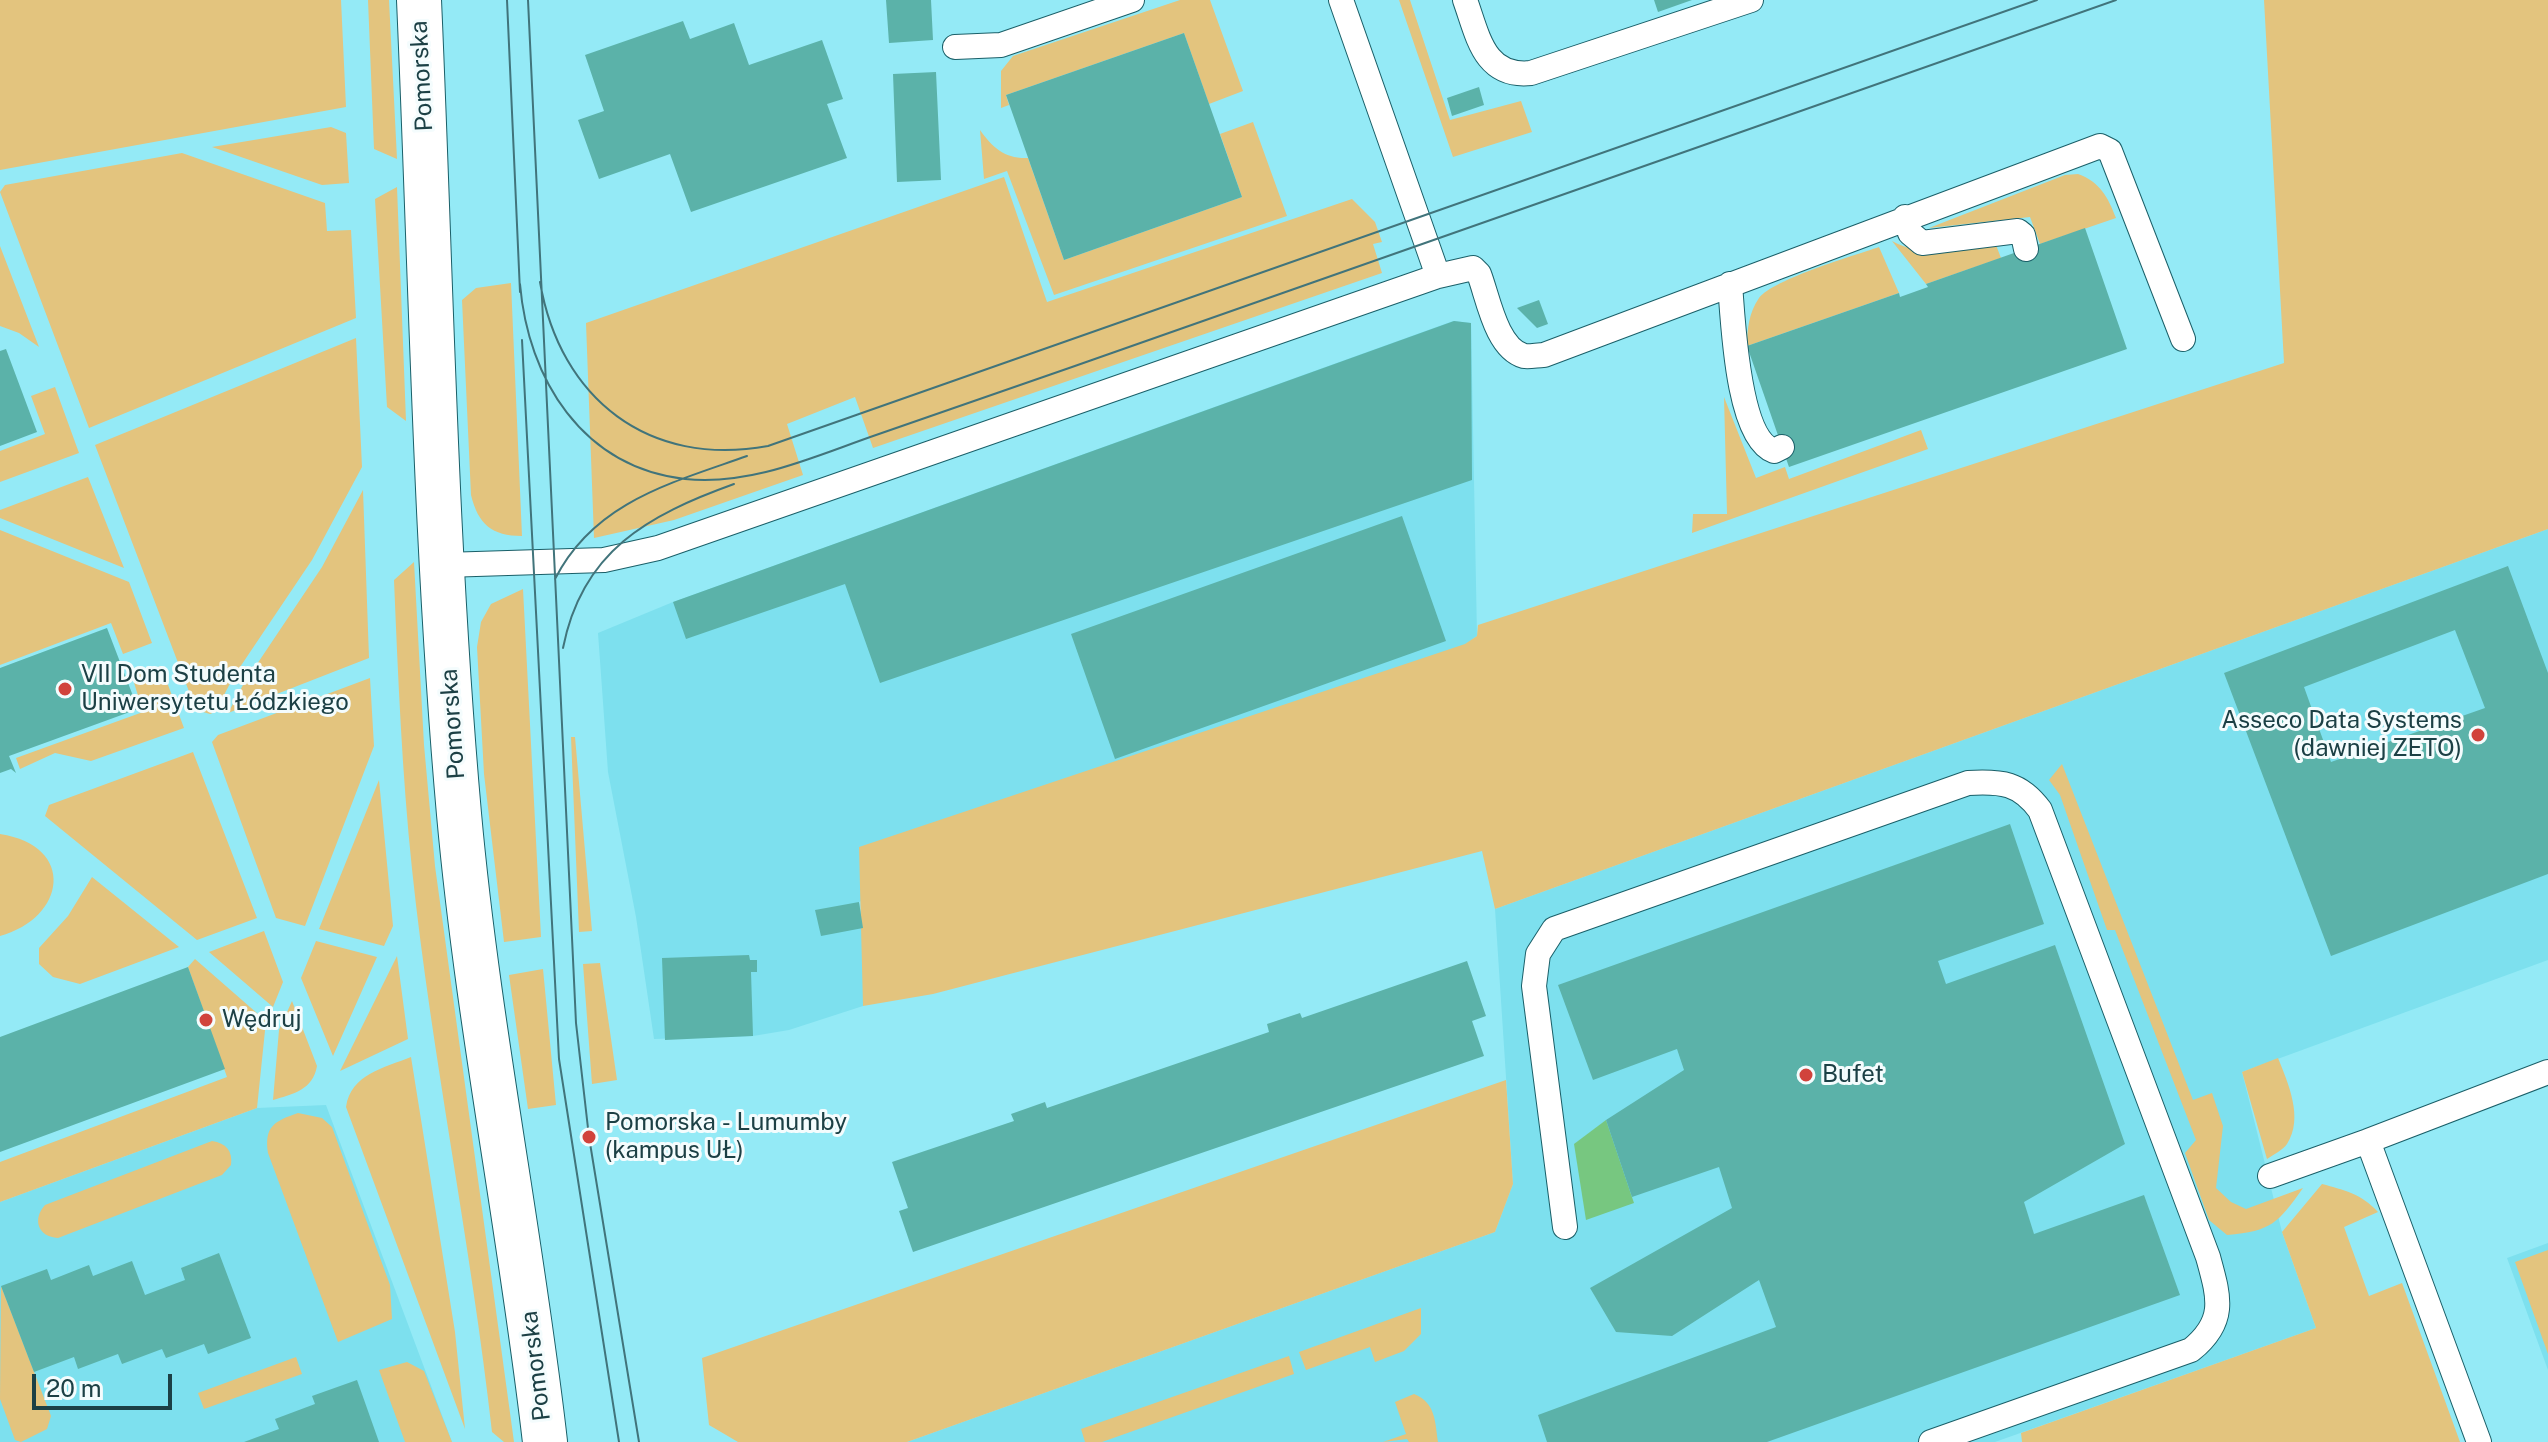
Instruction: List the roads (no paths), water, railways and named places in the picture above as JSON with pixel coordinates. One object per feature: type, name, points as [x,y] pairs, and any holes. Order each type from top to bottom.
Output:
[{"type":"street","name":"Pomorska","points":[[419,0],[449,687],[463,849],[488,1050],[525,1275],[545,1442]]},
{"type":"lane","points":[[955,47],[1001,45],[1132,0]]},
{"type":"lane","points":[[1341,0],[1438,276]]},
{"type":"lane","points":[[1465,0],[1484,53],[1492,64],[1516,75],[1531,73],[1751,0]]},
{"type":"lane","points":[[444,565],[604,560],[658,548],[1464,268],[1479,274],[1502,335],[1525,356],[1544,355],[2100,146],[2110,151],[2183,339]]},
{"type":"lane","points":[[1905,217],[1910,233],[1922,243],[2018,231],[2023,235],[2026,249]]},
{"type":"lane","points":[[1730,284],[1736,364],[1758,439],[1764,447],[1774,451],[1782,447]]},
{"type":"lane","points":[[1565,1227],[1534,986],[1538,954],[1554,929],[1968,783],[1998,783],[2027,792],[2040,810],[2208,1257],[2218,1288],[2218,1306],[2208,1334],[2191,1350],[1931,1442]]},
{"type":"lane","points":[[2270,1176],[2548,1072]]},
{"type":"lane","points":[[2368,1141],[2479,1442]]},
{"type":"tram line","points":[[507,0],[520,292]]},
{"type":"tram line","points":[[528,0],[576,1023],[589,1137],[639,1442]]},
{"type":"tram line","points":[[540,282],[551,324],[567,360],[590,391],[617,416],[649,435],[685,446],[725,450],[768,446],[2037,0]]},
{"type":"tram line","points":[[520,284],[525,319],[549,384],[567,413],[590,437],[617,457],[649,471],[685,479],[710,480],[759,474],[2116,0]]},
{"type":"tram line","points":[[522,340],[559,1059],[619,1442]]},
{"type":"tram line","points":[[555,579],[571,553],[613,513],[663,486],[747,456]]},
{"type":"tram line","points":[[563,648],[572,614],[586,586],[623,541],[674,509],[734,484]]},
{"type":"place","name":"VII Dom Studenta Uniwersytetu Łódzkiego","points":[[65,689]]},
{"type":"place","name":"Asseco Data Systems (dawniej ZETO)","points":[[2478,735]]},
{"type":"place","name":"Wędruj","points":[[206,1020]]},
{"type":"place","name":"Bufet","points":[[1806,1075]]},
{"type":"place","name":"Pomorska - Lumumby (kampus UŁ)","points":[[589,1137]]}]
